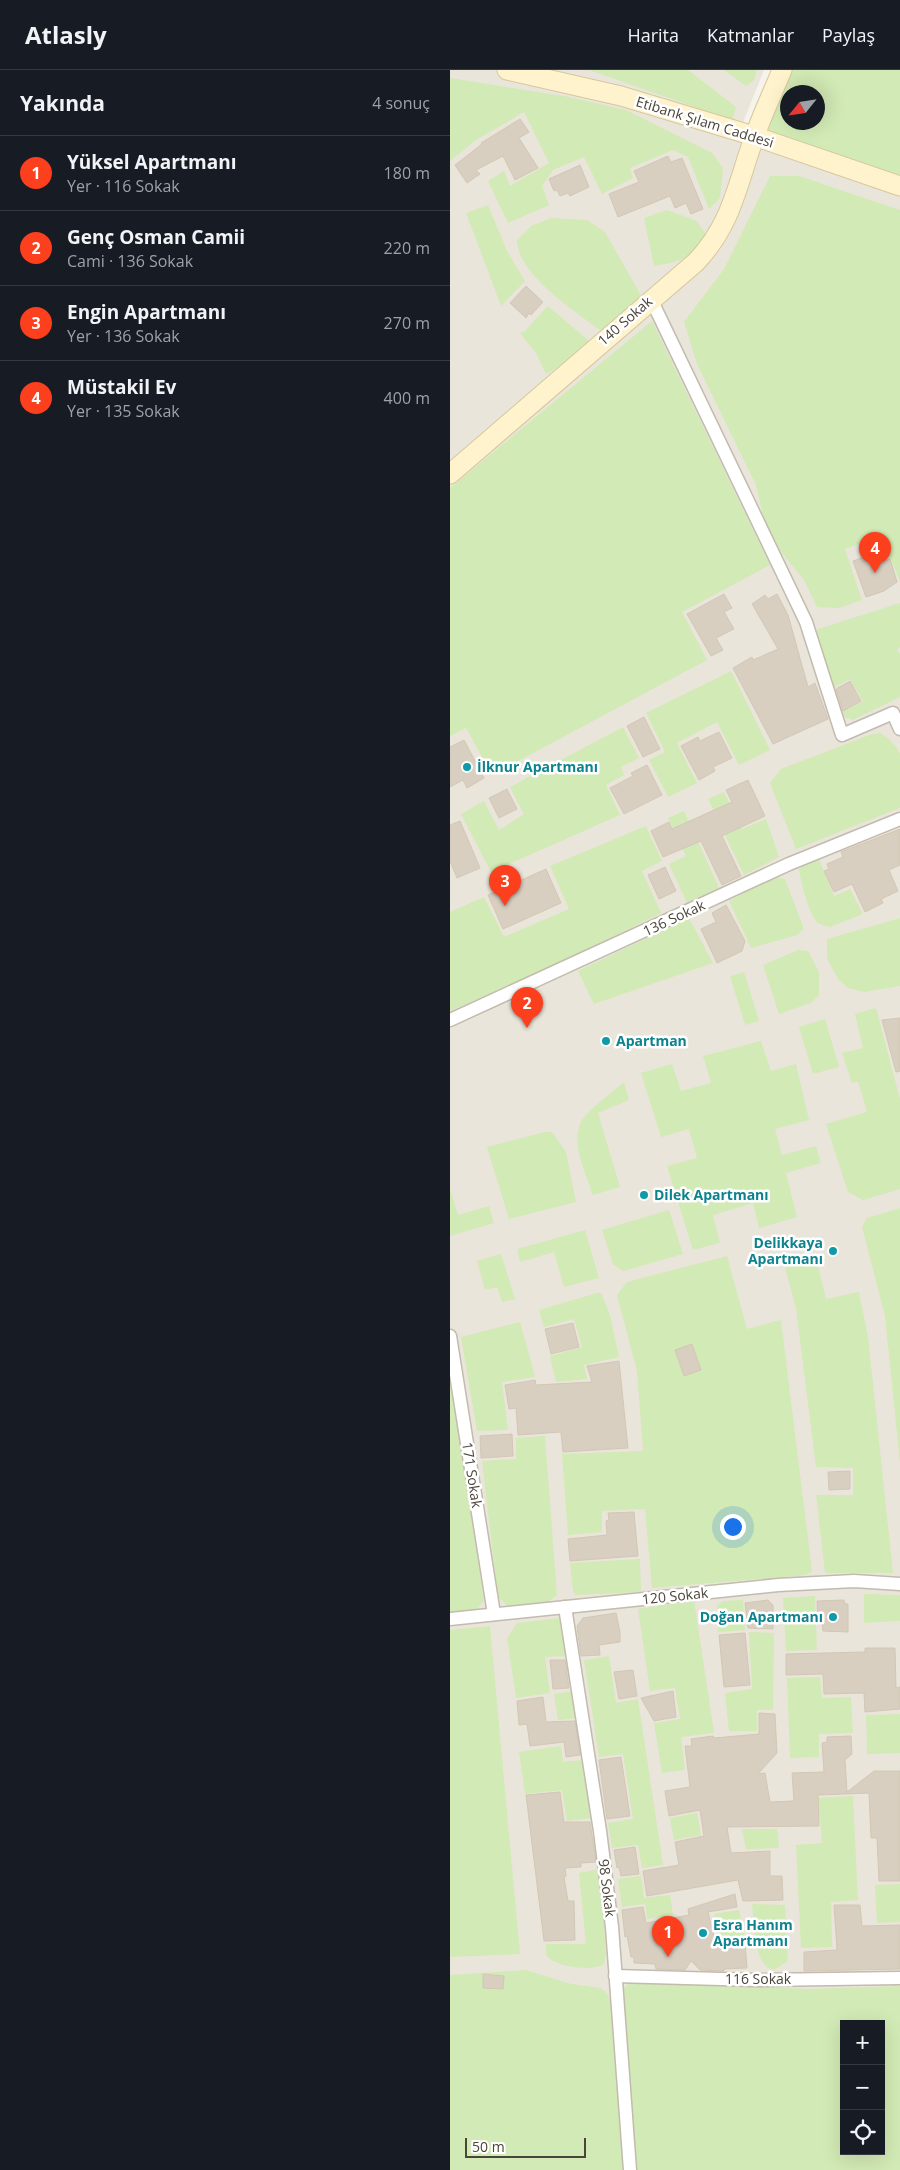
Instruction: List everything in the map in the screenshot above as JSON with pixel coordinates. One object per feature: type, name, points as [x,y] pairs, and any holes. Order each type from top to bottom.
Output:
[{"type":"main road","name":"Etibank Şılam Caddesi","points":[[507,70],[621,96],[754,136],[900,186]]},
{"type":"main road","name":"140 Sokak","points":[[450,474],[696,262],[718,237],[729,216],[754,136],[782,70]]},
{"type":"street","points":[[651,299],[806,622],[842,735],[893,713],[900,729]]},
{"type":"street","name":"136 Sokak","points":[[450,1020],[790,864],[900,819]]},
{"type":"street","name":"171 Sokak","points":[[450,1336],[494,1614]]},
{"type":"street","name":"120 Sokak","points":[[450,1619],[821,1582],[854,1581],[900,1584]]},
{"type":"street","name":"98 Sokak","points":[[565,1607],[600,1831],[612,1927],[630,2170]]},
{"type":"street","name":"116 Sokak","points":[[616,1976],[756,1980],[900,1978]]},
{"type":"shaded area","points":[[450,70],[764,70],[742,125],[900,179],[900,2170],[450,2170]]},
{"type":"green space","points":[[589,70],[688,70],[736,107],[732,120]]},
{"type":"green space","points":[[724,70],[757,70],[754,80],[746,86]]},
{"type":"green space","points":[[786,70],[900,70],[900,176],[760,129]]},
{"type":"green space","points":[[450,78],[564,96],[626,110],[712,153],[723,168],[720,198],[709,209],[688,157],[673,150],[630,168],[633,178],[602,194],[584,157],[553,170],[542,186],[549,205],[508,223],[488,181],[504,171],[510,186],[549,163],[524,112],[476,140],[450,161]]},
{"type":"green space","points":[[770,176],[799,176],[900,210],[900,581],[881,536],[845,549],[862,600],[839,608],[817,607],[804,580],[782,553],[765,525],[756,485],[697,364],[684,322],[724,269]]},
{"type":"green space","points":[[488,205],[507,251],[525,281],[501,306],[466,213]]},
{"type":"green space","points":[[667,210],[697,221],[706,235],[695,250],[685,258],[654,266],[644,218]]},
{"type":"green space","points":[[551,218],[587,220],[605,232],[643,299],[604,333],[565,304],[538,280],[527,267],[520,254],[517,240],[531,226]]},
{"type":"green space","points":[[548,306],[589,341],[588,349],[546,374],[536,353],[520,333],[525,331]]},
{"type":"green space","points":[[652,321],[770,565],[682,612],[707,660],[492,775],[466,728],[450,736],[450,488]]},
{"type":"green space","points":[[900,603],[900,647],[897,649],[900,655],[900,697],[853,720],[845,717],[842,712],[863,701],[850,679],[831,689],[815,630]]},
{"type":"green space","points":[[731,671],[770,750],[739,765],[717,722],[677,743],[697,783],[668,797],[649,760],[665,752],[646,713]]},
{"type":"green space","points":[[623,727],[639,758],[621,767],[624,775],[606,785],[620,815],[491,872],[461,814],[484,801],[499,830],[524,814],[510,787]]},
{"type":"green space","points":[[880,733],[892,742],[900,754],[900,808],[796,849],[770,783],[781,769],[872,734]]},
{"type":"green space","points":[[724,792],[742,829],[766,819],[779,857],[744,875],[708,799]]},
{"type":"green space","points":[[684,811],[719,888],[687,903],[669,864],[686,856],[668,818]]},
{"type":"green space","points":[[646,826],[662,861],[642,871],[661,913],[553,966],[450,1011],[450,912],[484,897],[504,937],[569,909],[550,866]]},
{"type":"green space","points":[[818,857],[834,896],[850,889],[863,914],[830,927],[818,923],[812,914],[806,898],[799,869]]},
{"type":"green space","points":[[773,877],[785,879],[804,929],[797,935],[751,948],[729,901]]},
{"type":"green space","points":[[689,918],[713,963],[594,1004],[578,971]]},
{"type":"green space","points":[[900,918],[900,986],[864,992],[848,988],[838,979],[827,958],[827,939]]},
{"type":"green space","points":[[798,950],[808,951],[819,972],[819,995],[811,1003],[779,1014],[763,965]]},
{"type":"green space","points":[[744,972],[759,1021],[745,1025],[730,976]]},
{"type":"green space","points":[[876,1008],[900,1099],[900,1189],[863,1200],[848,1192],[826,1124],[867,1112],[858,1081],[852,1083],[842,1053],[863,1048],[855,1014]]},
{"type":"green space","points":[[825,1019],[839,1067],[813,1074],[799,1027]]},
{"type":"green space","points":[[761,1041],[771,1071],[796,1064],[809,1120],[775,1129],[782,1155],[816,1146],[821,1163],[786,1173],[797,1217],[759,1228],[753,1203],[713,1215],[720,1243],[693,1250],[667,1166],[697,1158],[689,1129],[661,1137],[641,1073],[672,1064],[681,1091],[711,1083],[703,1056]]},
{"type":"green space","points":[[624,1082],[629,1100],[598,1113],[620,1187],[593,1195],[580,1155],[578,1134],[580,1125],[589,1112]]},
{"type":"green space","points":[[545,1132],[552,1132],[566,1152],[576,1202],[509,1219],[487,1147]]},
{"type":"green space","points":[[450,1189],[458,1215],[489,1206],[494,1223],[450,1236]]},
{"type":"green space","points":[[900,1208],[900,1464],[885,1316],[862,1227],[867,1218]]},
{"type":"green space","points":[[669,1210],[683,1254],[623,1271],[613,1264],[602,1230]]},
{"type":"green space","points":[[585,1230],[599,1278],[564,1287],[554,1252],[520,1262],[517,1249]]},
{"type":"green space","points":[[501,1254],[515,1299],[502,1302],[497,1287],[485,1290],[477,1261]]},
{"type":"green space","points":[[727,1256],[747,1329],[781,1320],[812,1571],[805,1575],[652,1588],[645,1509],[602,1511],[602,1532],[568,1535],[562,1454],[643,1451],[637,1371],[617,1295],[627,1282]]},
{"type":"green space","points":[[816,1258],[826,1299],[859,1292],[868,1337],[893,1573],[825,1573],[816,1495],[853,1495],[853,1468],[816,1467],[796,1308],[785,1268]]},
{"type":"green space","points":[[601,1293],[610,1315],[619,1357],[584,1365],[587,1379],[556,1382],[550,1356],[582,1347],[574,1319],[544,1327],[539,1310]]},
{"type":"green space","points":[[520,1322],[535,1377],[502,1382],[508,1430],[477,1431],[461,1337]]},
{"type":"green space","points":[[452,1383],[484,1600],[477,1609],[455,1613],[450,1611],[450,1384]]},
{"type":"green space","points":[[545,1436],[557,1595],[547,1603],[508,1606],[498,1597],[482,1461],[516,1459],[516,1438]]},
{"type":"green space","points":[[640,1559],[641,1592],[576,1595],[573,1591],[570,1563]]},
{"type":"green space","points":[[864,1594],[900,1595],[900,1621],[864,1623]]},
{"type":"green space","points":[[815,1596],[817,1650],[786,1651],[783,1598]]},
{"type":"green space","points":[[694,1600],[714,1733],[681,1737],[685,1770],[662,1773],[654,1723],[680,1719],[675,1688],[650,1691],[638,1609]]},
{"type":"green space","points":[[743,1600],[745,1630],[718,1632],[717,1606],[723,1601]]},
{"type":"green space","points":[[559,1618],[566,1656],[545,1657],[550,1693],[516,1698],[507,1638],[517,1623]]},
{"type":"green space","points":[[490,1626],[520,1954],[450,1957],[450,1630]]},
{"type":"green space","points":[[749,1632],[774,1633],[773,1710],[757,1710],[757,1731],[729,1731],[725,1693],[752,1689]]},
{"type":"green space","points":[[609,1656],[616,1703],[638,1699],[663,1865],[642,1868],[638,1845],[612,1848],[608,1823],[633,1819],[623,1754],[599,1757],[584,1660]]},
{"type":"green space","points":[[820,1677],[822,1698],[851,1697],[853,1733],[819,1734],[819,1757],[790,1758],[787,1678]]},
{"type":"green space","points":[[574,1691],[578,1718],[558,1720],[554,1694]]},
{"type":"green space","points":[[900,1714],[900,1753],[867,1754],[866,1715]]},
{"type":"green space","points":[[561,1746],[563,1762],[583,1760],[591,1818],[567,1821],[562,1790],[525,1794],[519,1752]]},
{"type":"green space","points":[[853,1796],[858,1900],[831,1902],[832,1947],[801,1948],[796,1845],[822,1843],[820,1816],[794,1817],[793,1799]]},
{"type":"green space","points":[[697,1813],[701,1835],[674,1840],[670,1818]]},
{"type":"green space","points":[[742,1829],[777,1829],[779,1848],[746,1849]]},
{"type":"green space","points":[[600,1869],[606,1954],[604,1964],[591,1968],[582,1968],[557,1963],[546,1955],[546,1944],[586,1944],[579,1873]]},
{"type":"green space","points":[[641,1876],[644,1898],[670,1895],[673,1915],[647,1919],[645,1904],[622,1907],[618,1879]]},
{"type":"green space","points":[[900,1884],[900,1922],[877,1923],[875,1885]]},
{"type":"green space","points":[[752,1904],[785,1905],[788,1961],[774,1970],[767,1967],[758,1952]]},
{"type":"green space","points":[[739,1910],[745,1940],[718,1941],[714,1914]]},
{"type":"green space","points":[[526,1970],[571,1984],[601,1988],[611,2002],[624,2170],[450,2170],[450,1975]]},
{"type":"green space","points":[[631,1981],[808,1989],[900,1986],[900,2170],[634,2170],[621,1991]]},
{"type":"building","points":[[520,119],[529,132],[519,138],[538,168],[515,180],[503,156],[476,170],[480,174],[467,183],[455,165],[481,143]]},
{"type":"building","points":[[668,156],[671,162],[682,158],[703,209],[691,214],[686,203],[675,208],[670,196],[618,217],[609,194],[639,182],[634,171]]},
{"type":"building","points":[[580,165],[589,187],[570,196],[568,193],[560,196],[557,190],[554,191],[549,179]]},
{"type":"building","points":[[526,286],[543,302],[531,315],[529,313],[526,318],[510,303]]},
{"type":"building","points":[[872,554],[875,563],[890,559],[897,582],[884,591],[866,597],[853,561]]},
{"type":"building","points":[[724,594],[732,608],[724,612],[734,629],[716,638],[723,650],[711,656],[687,614]]},
{"type":"building","points":[[777,594],[788,615],[808,687],[815,683],[828,719],[773,744],[733,668],[752,657],[753,660],[778,649],[752,604],[765,595],[768,599]]},
{"type":"building","points":[[850,681],[861,701],[843,711],[836,689]]},
{"type":"building","points":[[644,717],[660,749],[643,757],[627,726]]},
{"type":"building","points":[[719,732],[732,758],[713,767],[715,771],[699,780],[681,746],[698,737],[700,741]]},
{"type":"building","name":"İlknur Apartmanı","points":[[464,740],[484,778],[467,788],[463,780],[450,787],[450,747]]},
{"type":"building","points":[[647,765],[662,795],[624,814],[610,788],[633,776],[631,773]]},
{"type":"building","points":[[748,780],[765,816],[722,836],[741,876],[722,885],[701,841],[663,857],[651,831],[669,822],[672,829],[732,802],[726,790]]},
{"type":"building","points":[[507,789],[517,809],[499,818],[489,798]]},
{"type":"building","points":[[460,821],[480,868],[457,878],[450,861],[450,825]]},
{"type":"building","points":[[900,829],[900,865],[889,870],[898,891],[881,899],[883,903],[865,912],[852,884],[834,892],[824,871],[829,869],[827,864],[843,857],[841,852]]},
{"type":"building","points":[[665,867],[676,891],[659,899],[648,875]]},
{"type":"building","points":[[546,869],[561,903],[503,929],[488,895]]},
{"type":"building","points":[[726,905],[745,941],[742,951],[717,963],[701,929],[716,922],[712,913]]},
{"type":"building","points":[[900,1018],[900,1071],[896,1072],[882,1020]]},
{"type":"building","points":[[573,1323],[579,1347],[551,1354],[545,1329]]},
{"type":"building","points":[[692,1344],[701,1370],[684,1376],[675,1350]]},
{"type":"building","points":[[619,1361],[628,1448],[563,1452],[561,1432],[518,1435],[516,1408],[509,1409],[505,1385],[535,1380],[536,1385],[592,1382],[587,1366]]},
{"type":"building","points":[[512,1434],[513,1456],[481,1458],[480,1436]]},
{"type":"building","points":[[850,1471],[850,1489],[829,1490],[828,1472]]},
{"type":"building","points":[[634,1512],[638,1556],[570,1561],[568,1539],[607,1535],[606,1521],[609,1520],[608,1513]]},
{"type":"building","points":[[768,1600],[773,1605],[773,1629],[748,1628],[745,1603]]},
{"type":"building","name":"Doğan Apartmanı","points":[[844,1600],[845,1604],[848,1604],[848,1632],[823,1631],[822,1624],[818,1624],[817,1601]]},
{"type":"building","points":[[616,1613],[620,1642],[599,1645],[600,1655],[581,1656],[577,1626],[583,1618]]},
{"type":"building","points":[[745,1633],[750,1685],[724,1687],[719,1635]]},
{"type":"building","points":[[865,1648],[895,1648],[896,1688],[900,1687],[900,1709],[865,1712],[864,1693],[824,1694],[823,1674],[786,1675],[786,1654],[865,1652]]},
{"type":"building","points":[[550,1660],[565,1660],[569,1688],[553,1689]]},
{"type":"building","points":[[633,1670],[637,1696],[619,1699],[614,1672]]},
{"type":"building","points":[[673,1691],[676,1717],[654,1721],[641,1698]]},
{"type":"building","points":[[543,1697],[546,1722],[575,1721],[580,1755],[566,1757],[564,1742],[530,1746],[527,1724],[519,1725],[517,1701]]},
{"type":"building","points":[[759,1713],[775,1714],[777,1753],[758,1774],[765,1773],[770,1802],[794,1801],[792,1773],[824,1772],[822,1743],[827,1742],[827,1737],[851,1736],[852,1754],[845,1760],[847,1792],[874,1771],[900,1771],[900,1881],[879,1881],[877,1838],[871,1838],[869,1793],[818,1795],[819,1826],[727,1827],[731,1853],[770,1851],[770,1876],[782,1876],[783,1900],[743,1901],[738,1880],[647,1896],[643,1871],[679,1865],[675,1842],[704,1836],[700,1810],[669,1816],[665,1791],[690,1787],[685,1746],[692,1746],[691,1739],[759,1734]]},
{"type":"building","points":[[621,1757],[630,1816],[607,1819],[599,1760]]},
{"type":"building","points":[[560,1792],[564,1822],[590,1822],[596,1862],[581,1863],[581,1867],[565,1868],[566,1876],[564,1877],[568,1901],[574,1901],[575,1940],[544,1941],[526,1795]]},
{"type":"building","points":[[635,1847],[639,1874],[621,1876],[619,1867],[617,1868],[614,1850]]},
{"type":"building","points":[[735,1894],[737,1907],[708,1912],[716,1945],[745,1943],[747,1968],[724,1969],[724,1971],[700,1970],[691,1961],[685,1970],[656,1969],[655,1964],[634,1963],[634,1957],[631,1957],[627,1936],[625,1937],[622,1910],[643,1907],[646,1923],[689,1915],[688,1909]]},
{"type":"building","points":[[834,1905],[860,1905],[862,1926],[900,1925],[900,1969],[804,1971],[804,1952],[837,1950]]},
{"type":"building","points":[[483,1974],[504,1976],[503,1989],[483,1988]]},
{"type":"place","name":"Müstakil Ev","points":[[875,573]]},
{"type":"place","name":"İlknur Apartmanı","points":[[467,767]]},
{"type":"place","name":"Engin Apartmanı","points":[[505,906]]},
{"type":"place","name":"Genç Osman Camii","points":[[527,1028]]},
{"type":"place","name":"Apartman","points":[[606,1041]]},
{"type":"place","name":"Dilek Apartmanı","points":[[644,1195]]},
{"type":"place","name":"Delikkaya Apartmanı","points":[[833,1251]]},
{"type":"place","name":"Doğan Apartmanı","points":[[833,1617]]},
{"type":"place","name":"Esra Hanım Apartmanı","points":[[703,1933]]},
{"type":"place","name":"Yüksel Apartmanı","points":[[668,1957]]}]
